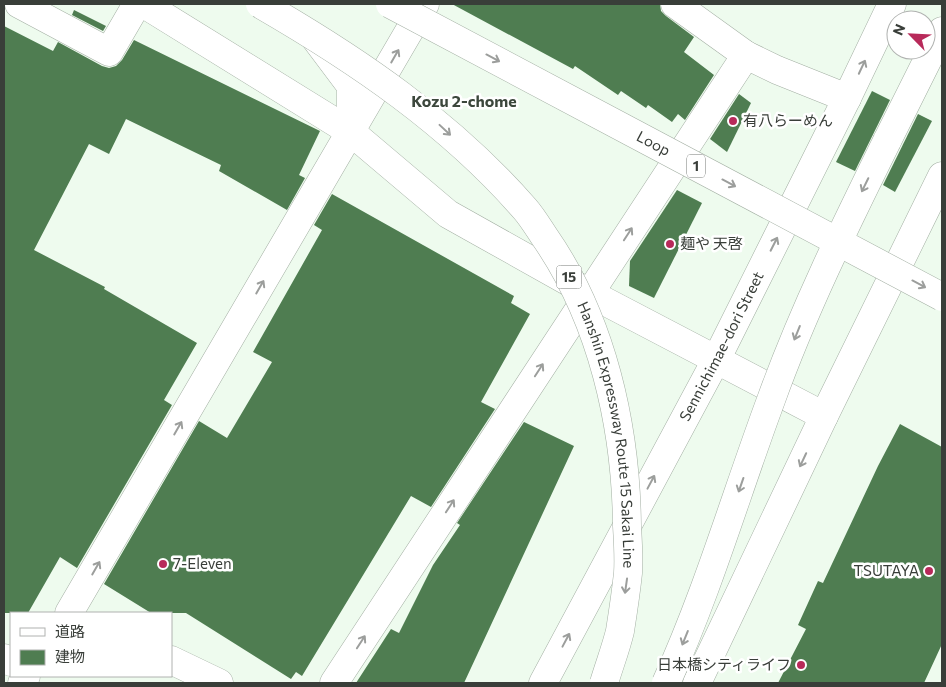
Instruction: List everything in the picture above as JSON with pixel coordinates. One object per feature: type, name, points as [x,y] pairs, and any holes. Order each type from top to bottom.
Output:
[{"type":"main road","points":[[19,4],[109,52],[137,4]]},
{"type":"main road","points":[[144,4],[351,132],[448,214],[589,293],[824,416]]},
{"type":"main road","name":"Hanshin Expressway Route 15 Sakai Line","points":[[260,4],[388,84],[436,122],[482,164],[526,210],[560,259],[585,312],[606,372],[620,437],[627,503],[628,570],[620,632],[604,683]]},
{"type":"main road","points":[[282,4],[301,20],[351,86],[351,132]]},
{"type":"main road","name":"Loop","points":[[390,4],[942,297]]},
{"type":"main road","points":[[73,612],[425,4]]},
{"type":"main road","points":[[675,4],[746,56],[847,98]]},
{"type":"main road","name":"Sennichimae-dori Street","points":[[543,683],[716,360],[892,4]]},
{"type":"main road","points":[[666,683],[698,607],[771,399],[800,324],[827,261],[942,31]]},
{"type":"main road","points":[[334,683],[746,56]]},
{"type":"main road","points":[[697,683],[824,416],[942,176]]},
{"type":"main road","points":[[172,660],[219,683]]},
{"type":"building","points":[[452,4],[660,4],[661,11],[666,16],[694,37],[684,52],[714,75],[685,120],[678,114],[672,122],[648,105],[646,108],[621,91],[618,95],[575,66],[573,69]]},
{"type":"building","points":[[74,10],[106,26],[103,31],[72,15]]},
{"type":"building","points":[[4,26],[53,51],[58,42],[109,68],[116,66],[122,60],[134,40],[320,131],[299,175],[305,178],[287,210],[219,171],[221,165],[126,119],[109,154],[89,144],[34,250],[105,287],[104,289],[197,343],[164,400],[172,405],[77,568],[60,557],[29,612],[4,613]]},
{"type":"building","points":[[872,91],[890,100],[855,171],[836,162]]},
{"type":"building","points":[[739,94],[751,103],[727,152],[710,139]]},
{"type":"building","points":[[918,114],[932,121],[895,192],[883,185]]},
{"type":"building","points":[[677,190],[702,203],[654,298],[629,286],[630,261]]},
{"type":"building","points":[[332,194],[514,296],[511,303],[530,314],[481,402],[495,409],[431,507],[411,496],[302,676],[296,672],[291,679],[186,613],[149,612],[104,584],[199,421],[227,438],[272,362],[253,352],[322,230],[314,225]]},
{"type":"building","points":[[524,422],[574,446],[464,683],[356,683],[391,629],[399,633],[433,565],[460,525],[457,523]]},
{"type":"building","points":[[900,424],[942,447],[942,644],[924,683],[778,683],[806,629],[798,625],[818,581],[823,583]]},
{"type":"place","name":"有八らーめん","points":[[733,121]]},
{"type":"place","name":"麺や 天啓","points":[[670,244]]},
{"type":"place","name":"7-Eleven","points":[[163,564]]},
{"type":"place","name":"TSUTAYA","points":[[929,571]]},
{"type":"place","name":"日本橋シティライフ","points":[[801,665]]},
{"type":"district","name":"Kozu 2-chome","points":[[464,101]]}]
